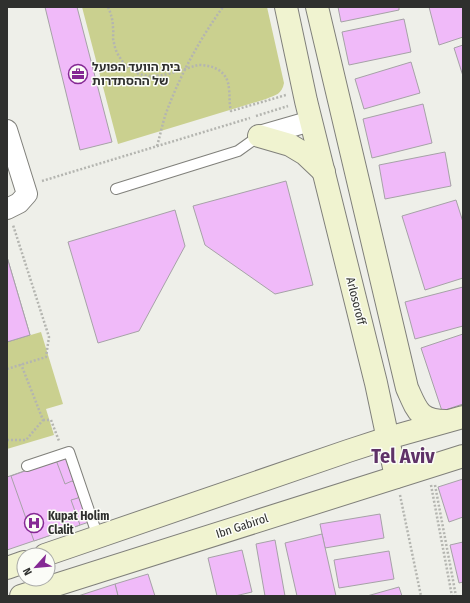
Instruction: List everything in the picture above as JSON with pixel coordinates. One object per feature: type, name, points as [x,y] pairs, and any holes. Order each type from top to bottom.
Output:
[{"type":"street","name":"Arlosoroff","points":[[286,7],[309,111],[376,383],[396,476]]},
{"type":"street","points":[[318,7],[407,388],[413,401],[425,418],[431,420],[455,419]]},
{"type":"street","points":[[258,136],[309,111]]},
{"type":"street","points":[[7,130],[26,190],[19,203],[7,209]]},
{"type":"street","points":[[258,136],[290,145],[305,154],[324,172]]},
{"type":"street","points":[[56,551],[388,438],[455,419]]},
{"type":"street","name":"Ibn Gabirol","points":[[21,596],[463,456]]},
{"type":"lane","points":[[116,189],[238,151],[258,136]]},
{"type":"lane","points":[[27,466],[69,452],[98,537]]},
{"type":"path","points":[[108,7],[112,20],[114,46],[120,58],[127,67],[138,74],[162,76],[198,64],[204,64],[216,68],[226,76],[231,111],[271,99]]},
{"type":"path","points":[[157,146],[165,117],[185,68],[212,22],[223,7]]},
{"type":"path","points":[[26,190],[157,146],[309,111]]},
{"type":"path","points":[[7,209],[49,336],[46,357],[7,369]]},
{"type":"path","points":[[21,364],[44,420]]},
{"type":"path","points":[[7,440],[26,440],[44,420],[51,420],[60,446]]},
{"type":"path","points":[[396,476],[421,596]]},
{"type":"path","points":[[452,596],[432,481],[456,596]]},
{"type":"green space","points":[[82,7],[267,7],[284,83],[282,90],[278,94],[266,99],[118,144]]},
{"type":"green space","points":[[41,332],[63,404],[46,409],[54,435],[7,449],[7,342]]},
{"type":"building","name":"בית הוועד הפועל של ההסתדרות","points":[[45,7],[77,7],[112,142],[80,150]]},
{"type":"building","points":[[338,7],[399,7],[399,10],[341,22]]},
{"type":"building","points":[[429,7],[463,7],[463,37],[439,45]]},
{"type":"building","points":[[404,19],[411,52],[349,65],[342,32]]},
{"type":"building","points":[[463,45],[463,76],[454,48]]},
{"type":"building","points":[[411,62],[420,93],[364,109],[355,79]]},
{"type":"building","points":[[423,104],[432,143],[372,158],[363,119]]},
{"type":"building","points":[[445,152],[451,186],[385,199],[379,165]]},
{"type":"building","points":[[286,181],[313,285],[275,294],[205,245],[193,206]]},
{"type":"building","points":[[456,200],[463,222],[463,278],[425,290],[402,216]]},
{"type":"building","points":[[175,210],[185,246],[139,331],[98,343],[68,242]]},
{"type":"building","points":[[7,257],[30,335],[7,342]]},
{"type":"building","points":[[7,257],[30,335],[7,342]]},
{"type":"building","points":[[463,287],[463,326],[415,339],[405,302]]},
{"type":"building","points":[[463,334],[463,404],[442,411],[421,348]]},
{"type":"building","points":[[62,458],[66,459],[69,464],[89,522],[7,550],[7,477]]},
{"type":"building","points":[[56,460],[65,484],[72,481],[75,483],[79,495],[78,498],[71,500],[80,525],[34,541],[11,476]]},
{"type":"building","points":[[463,479],[463,517],[449,522],[438,487]]},
{"type":"building","points":[[380,514],[384,538],[325,548],[320,524]]},
{"type":"building","points":[[322,534],[336,596],[297,596],[285,543]]},
{"type":"building","points":[[275,540],[285,596],[265,596],[256,544]]},
{"type":"building","points":[[463,542],[463,582],[459,583],[450,545]]},
{"type":"building","points":[[242,550],[252,592],[235,596],[217,596],[208,558]]},
{"type":"building","points":[[389,551],[394,579],[339,588],[334,560]]},
{"type":"building","points":[[148,574],[155,596],[118,596],[115,584]]},
{"type":"building","points":[[115,584],[118,596],[78,596]]},
{"type":"building","points":[[399,587],[402,596],[367,596]]},
{"type":"place","name":"בית הוועד הפועל של ההסתדרות","points":[[78,74]]},
{"type":"place","name":"Kupat Holim Clalit","points":[[34,523]]},
{"type":"district","name":"Tel Aviv","points":[[403,456]]}]
